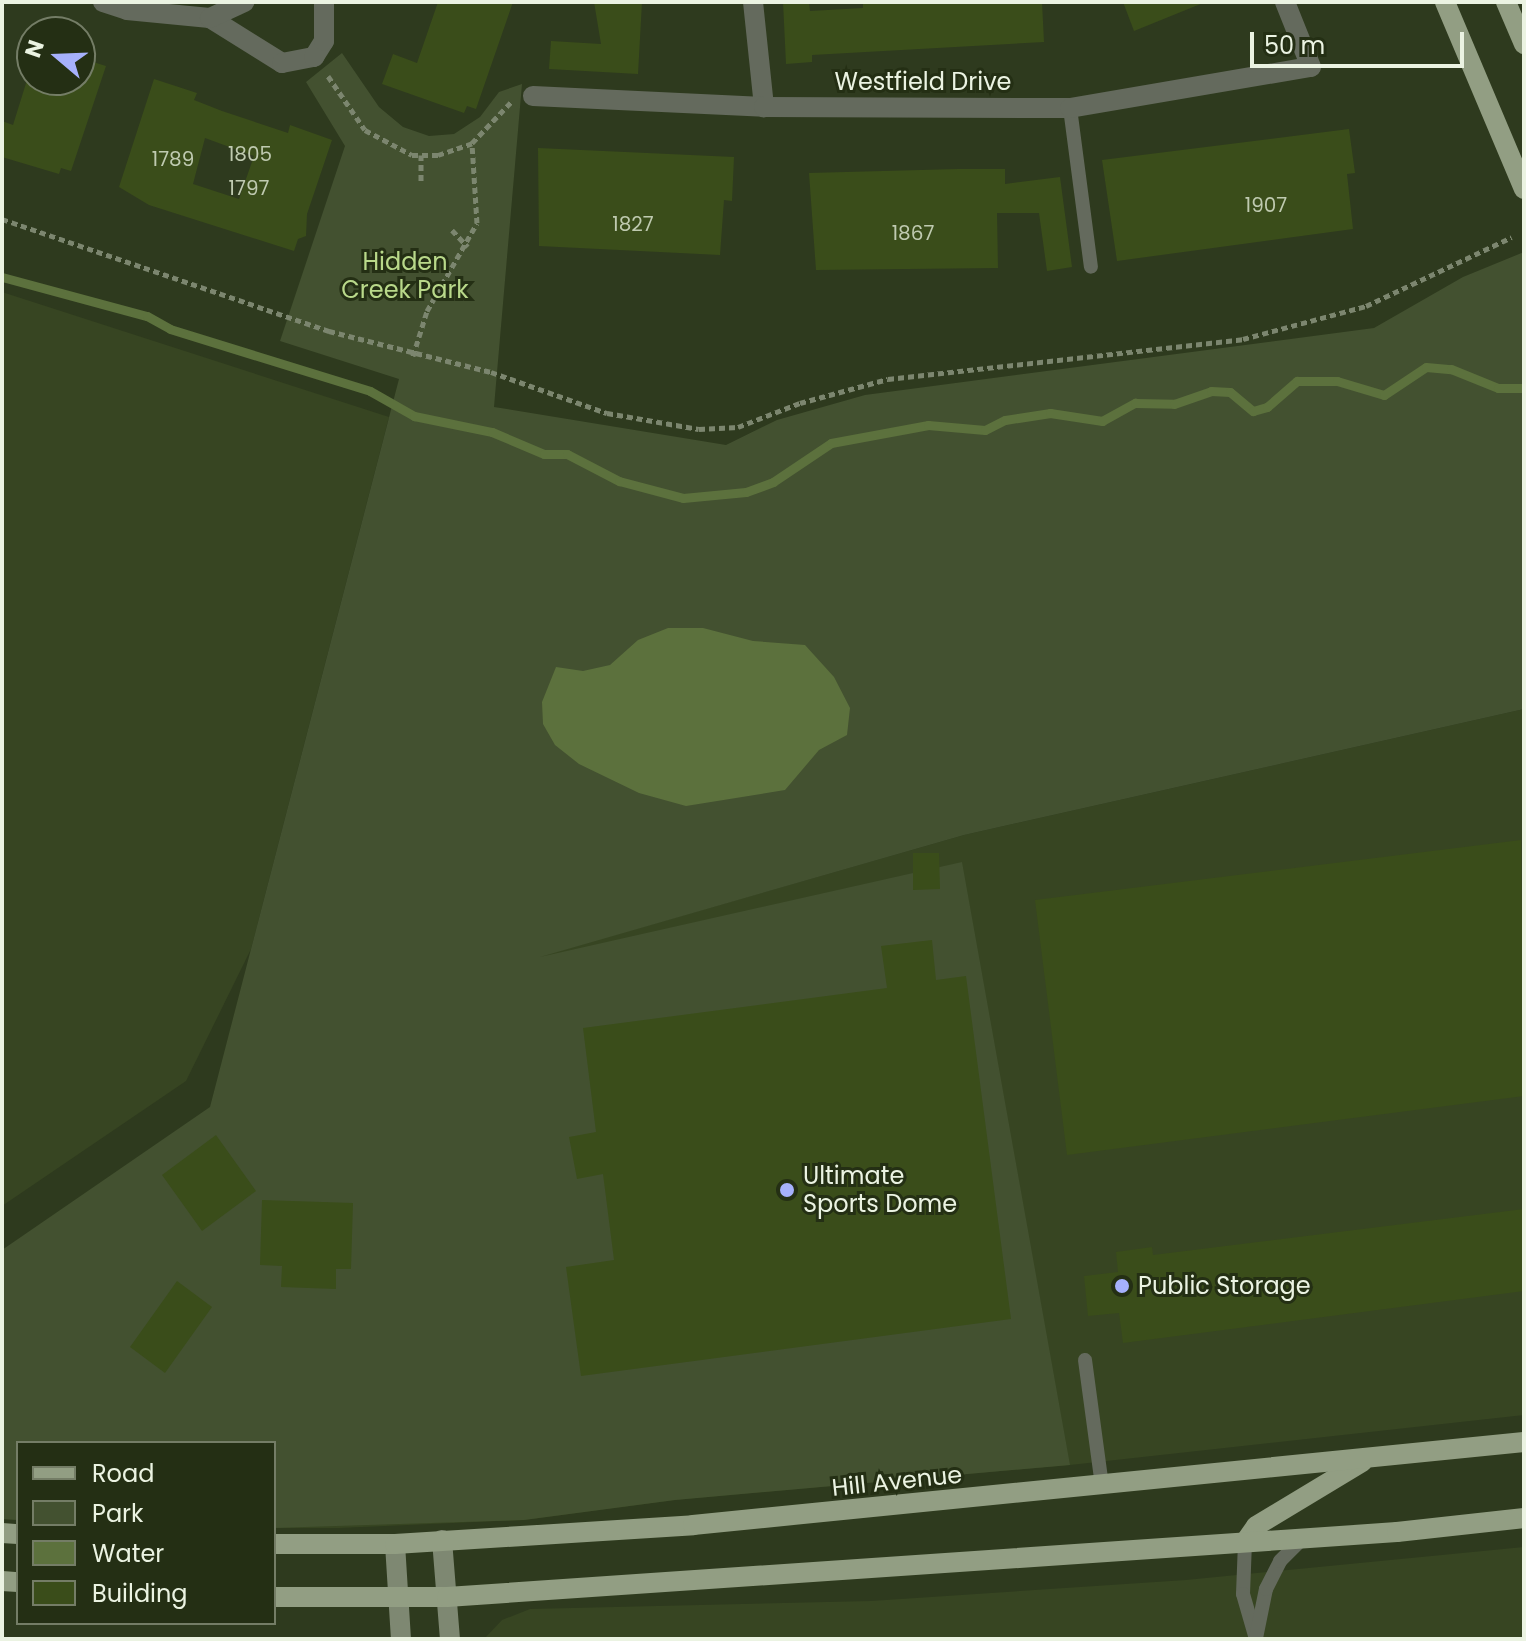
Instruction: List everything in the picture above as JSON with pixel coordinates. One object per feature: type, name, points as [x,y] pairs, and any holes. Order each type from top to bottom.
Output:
[{"type":"main road","points":[[1445,2],[1524,189]]},
{"type":"main road","points":[[1506,2],[1524,44]]},
{"type":"main road","name":"Hill Avenue","points":[[276,1544],[395,1544],[723,1523],[1524,1442]]},
{"type":"main road","points":[[1245,1542],[1256,1526],[1369,1458]]},
{"type":"main road","points":[[276,1597],[447,1597],[1245,1542],[1524,1518]]},
{"type":"street","points":[[103,2],[127,10],[210,18],[282,63],[314,57],[324,41],[324,2]]},
{"type":"street","points":[[210,18],[245,2]]},
{"type":"street","points":[[753,2],[764,107]]},
{"type":"street","name":"Westfield Drive","points":[[533,96],[764,107],[1070,108],[1311,67],[1285,2]]},
{"type":"street","points":[[442,1540],[450,1639]]},
{"type":"street","points":[[395,1544],[401,1639]]},
{"type":"lane","points":[[1070,108],[1091,267]]},
{"type":"lane","points":[[1085,1360],[1102,1485]]},
{"type":"lane","points":[[1256,1638],[1266,1589],[1280,1561],[1304,1537]]},
{"type":"lane","points":[[1245,1542],[1243,1594],[1256,1638]]},
{"type":"path","points":[[323,69],[365,130],[385,144],[421,155],[472,143],[512,101],[533,96]]},
{"type":"path","points":[[413,356],[427,311],[468,247],[479,197],[472,143]]},
{"type":"path","points":[[421,155],[421,184]]},
{"type":"path","points":[[2,219],[413,356],[491,372],[607,413],[699,429],[738,427],[800,403],[888,379],[1243,339],[1366,306],[1512,237]]},
{"type":"path","points":[[452,230],[468,247]]},
{"type":"shaded area","points":[[2,292],[389,417],[251,949],[186,1081],[2,1206]]},
{"type":"shaded area","points":[[1524,709],[1524,1415],[1070,1465],[675,1500],[524,1520],[339,1528],[276,1528],[276,1441],[16,1441],[16,1520],[2,1519],[2,1250],[520,962],[964,835]]},
{"type":"shaded area","points":[[1524,1547],[1524,1639],[484,1639],[502,1620],[530,1609],[871,1601],[1186,1580]]},
{"type":"green space","name":"Hidden Creek Park","points":[[342,53],[379,107],[403,127],[429,136],[454,134],[480,117],[499,92],[522,84],[494,407],[726,445],[777,420],[865,395],[1374,328],[1463,277],[1524,252],[1524,709],[964,835],[540,957],[962,862],[1070,1465],[675,1500],[524,1520],[276,1528],[276,1441],[16,1441],[16,1520],[2,1519],[2,1250],[210,1107],[399,379],[280,341],[345,146],[306,82]]},
{"type":"water","points":[[668,628],[703,628],[753,641],[805,645],[834,677],[850,708],[847,735],[819,750],[785,790],[686,806],[639,793],[579,764],[555,745],[543,724],[542,702],[556,667],[583,671],[610,665],[638,640]]},
{"type":"building","points":[[438,2],[513,2],[476,109],[467,106],[464,113],[382,84],[393,54],[417,63]]},
{"type":"building","points":[[594,2],[642,2],[638,74],[549,69],[551,41],[601,44]]},
{"type":"building","points":[[783,2],[809,2],[810,11],[863,8],[863,2],[1042,2],[1044,42],[812,55],[812,62],[786,64]]},
{"type":"building","points":[[1123,2],[1203,2],[1203,3],[1134,31]]},
{"type":"building","points":[[96,63],[106,66],[96,96]]},
{"type":"building","points":[[154,79],[197,93],[194,100],[222,111],[288,133],[290,125],[332,140],[307,214],[306,236],[298,239],[294,251],[149,205],[119,187]],"holes":[[[205,138],[254,156],[239,199],[193,184]]]},
{"type":"building","points":[[22,96],[96,96],[71,171],[61,168],[59,174],[2,157],[2,121],[13,125]]},
{"type":"building","points":[[1349,129],[1355,173],[1347,174],[1353,229],[1117,261],[1102,160]]},
{"type":"building","points":[[538,148],[734,157],[732,201],[724,200],[720,255],[539,246]]},
{"type":"building","points":[[1005,169],[1005,184],[1060,177],[1072,267],[1047,271],[1039,213],[997,213],[998,268],[816,270],[809,173]]},
{"type":"building","points":[[1521,840],[1524,1096],[1067,1155],[1035,900]]},
{"type":"building","points":[[913,853],[939,853],[940,889],[913,890]]},
{"type":"building","points":[[932,940],[936,980],[966,976],[1011,1319],[581,1376],[566,1267],[614,1260],[603,1174],[577,1179],[569,1137],[596,1132],[583,1028],[887,988],[881,946]]},
{"type":"building","points":[[216,1135],[256,1191],[202,1231],[162,1175]]},
{"type":"building","points":[[262,1200],[353,1203],[351,1269],[336,1269],[336,1289],[281,1287],[282,1266],[260,1265]]},
{"type":"building","points":[[1524,1209],[1524,1291],[1123,1343],[1119,1313],[1088,1316],[1084,1276],[1118,1272],[1116,1252],[1152,1247],[1153,1255]]},
{"type":"building","points":[[177,1281],[212,1307],[165,1373],[130,1347]]},
{"type":"waterway","points":[[2,277],[147,316],[170,329],[370,391],[414,416],[492,432],[544,454],[567,454],[619,481],[683,498],[746,492],[773,482],[831,443],[928,425],[985,430],[1005,420],[1050,413],[1102,421],[1135,403],[1174,404],[1211,391],[1230,392],[1253,411],[1267,407],[1297,381],[1337,381],[1384,395],[1426,367],[1451,369],[1498,388],[1524,388]]},
{"type":"place","name":"Ultimate Sports Dome","points":[[787,1190]]},
{"type":"place","name":"Public Storage","points":[[1122,1286]]}]
